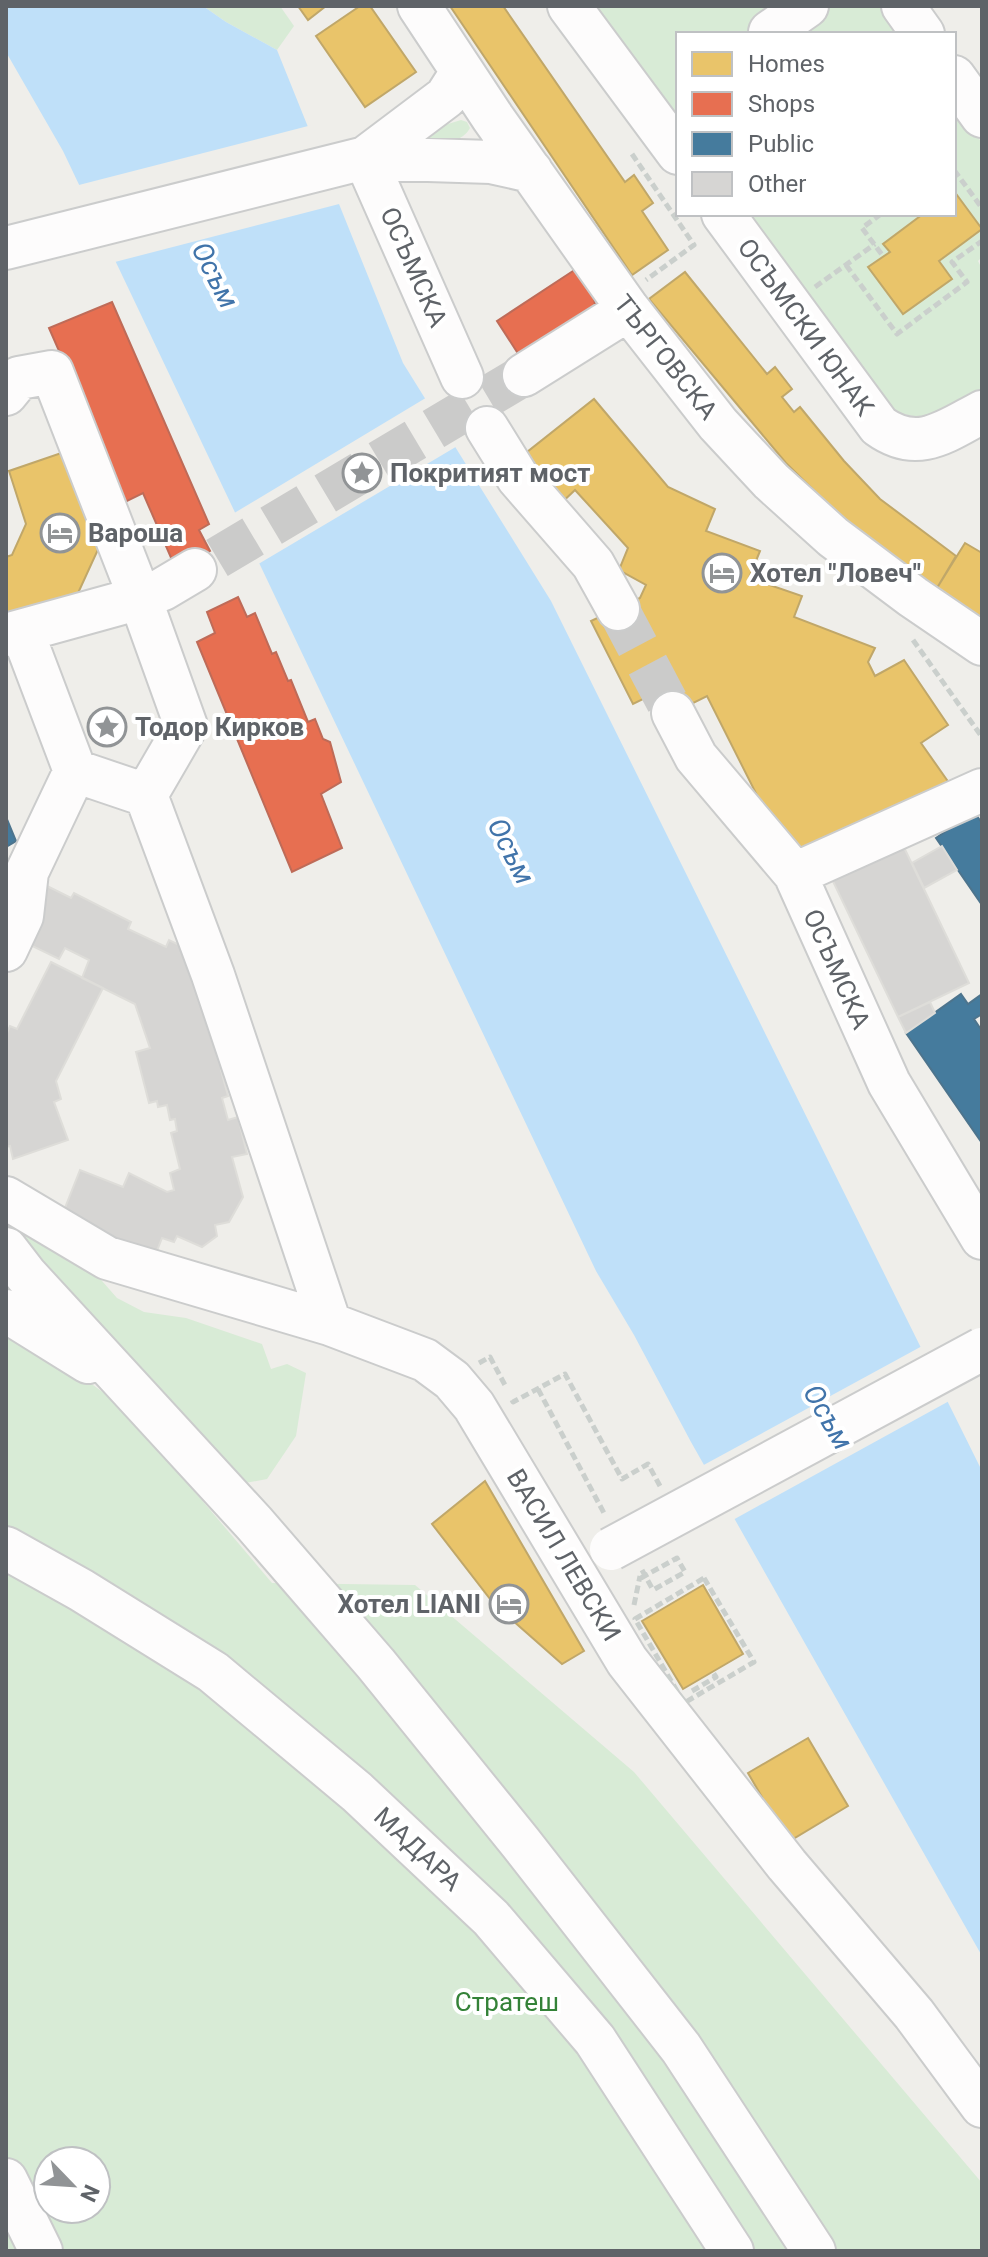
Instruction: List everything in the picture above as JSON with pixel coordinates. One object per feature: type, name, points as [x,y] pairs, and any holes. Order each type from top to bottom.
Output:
[{"type":"street","name":"ТЪРГОВСКА","points":[[419,6],[493,118],[628,309],[728,436],[771,481],[833,537],[982,644]]},
{"type":"street","points":[[569,6],[676,150]]},
{"type":"street","points":[[770,32],[807,6]]},
{"type":"street","points":[[903,6],[922,32]]},
{"type":"street","points":[[405,146],[446,97],[462,72]]},
{"type":"street","points":[[956,80],[982,116]]},
{"type":"street","points":[[6,248],[405,146],[460,151],[479,143],[493,118]]},
{"type":"street","points":[[405,146],[531,171]]},
{"type":"street","name":"ОСЪМСКА","points":[[354,160],[407,214],[462,377]]},
{"type":"street","name":"ОСЪМСКИ ЮНАК","points":[[724,216],[879,426],[892,436],[928,439],[982,412]]},
{"type":"street","points":[[524,375],[615,318]]},
{"type":"street","points":[[10,379],[52,372],[186,726],[146,795]]},
{"type":"street","points":[[487,428],[518,478],[593,564],[618,609]]},
{"type":"street","points":[[146,795],[75,771],[14,633],[140,598],[163,589],[195,570]]},
{"type":"street","name":"ОСЪМСКА","points":[[673,713],[696,757],[795,874],[889,1083],[982,1238]]},
{"type":"street","points":[[6,950],[22,916],[16,882],[75,771]]},
{"type":"street","points":[[795,874],[973,794]]},
{"type":"street","points":[[146,795],[213,975],[330,1324]]},
{"type":"street","name":"ВАСИЛ ЛЕВСКИ","points":[[6,1198],[107,1258],[330,1324],[425,1360],[452,1380],[474,1406],[499,1446],[627,1661],[787,1865],[914,2014],[982,2106]]},
{"type":"street","points":[[6,1249],[376,1664],[520,1842],[681,2048],[814,2251]]},
{"type":"street","points":[[6,1311],[136,1393]]},
{"type":"street","points":[[609,1534],[676,1515],[982,1349]]},
{"type":"street","name":"МАДАРА","points":[[6,1548],[81,1590],[213,1672],[357,1792],[491,1918],[595,2040],[732,2251]]},
{"type":"street","points":[[6,2180],[41,2251]]},
{"type":"path","points":[[956,173],[982,208]]},
{"type":"path","points":[[878,216],[862,228],[883,256]]},
{"type":"path","points":[[846,265],[897,334],[967,282],[952,262],[982,241]]},
{"type":"path","points":[[811,290],[875,244]]},
{"type":"path","points":[[665,267],[694,245]]},
{"type":"path","points":[[909,635],[982,737]]},
{"type":"path","points":[[471,1367],[490,1357],[513,1402],[565,1374],[622,1479],[648,1464],[676,1515]]},
{"type":"path","points":[[538,1389],[609,1534]]},
{"type":"path","points":[[635,1619],[704,1578],[754,1662],[684,1703],[635,1619],[634,1604],[641,1578],[677,1558],[685,1572],[653,1590]]},
{"type":"path","points":[[681,1697],[716,1677],[712,1671]]},
{"type":"green space","points":[[203,6],[280,6],[294,26],[277,50]]},
{"type":"green space","points":[[597,6],[884,6],[903,32],[676,32],[676,135],[599,29]]},
{"type":"green space","points":[[956,107],[982,143],[982,257],[978,261],[982,269],[982,389],[923,418],[889,411],[736,216],[956,216]]},
{"type":"green space","points":[[461,120],[467,122],[470,128],[458,139],[441,143],[405,143],[435,128]]},
{"type":"green space","points":[[6,1222],[88,1265],[117,1298],[144,1312],[186,1318],[262,1344],[271,1369],[287,1364],[306,1373],[296,1436],[267,1479],[240,1484]]},
{"type":"green space","name":"Стратеш","points":[[6,1322],[122,1406],[272,1583],[415,1585],[634,1772],[982,2183],[982,2251],[6,2251]]},
{"type":"water","name":"Осъм","points":[[6,6],[203,6],[277,50],[403,363],[551,601],[982,1471],[982,1956],[596,1271],[63,151],[6,52]]},
{"type":"pier","points":[[312,125],[343,203],[111,263],[75,186]]},
{"type":"pier","name":"Покритият мост","points":[[429,396],[459,445],[255,566],[231,515]]},
{"type":"pier","points":[[924,1345],[951,1400],[731,1521],[700,1467]]},
{"type":"building: Homes","points":[[298,6],[326,6],[308,20]]},
{"type":"building: Homes","points":[[360,6],[370,6],[416,72],[365,107],[316,36]]},
{"type":"building: Homes","points":[[450,6],[503,6],[625,182],[634,175],[653,203],[642,211],[668,250],[632,275]]},
{"type":"building: Homes","points":[[956,194],[982,229],[939,261],[952,279],[903,314],[868,267],[890,252],[883,244],[920,216],[956,216]]},
{"type":"building: Homes","points":[[685,272],[767,374],[775,367],[792,389],[782,397],[794,412],[800,407],[880,499],[956,556],[937,588],[849,525],[786,463],[649,299]]},
{"type":"building: Homes","points":[[594,399],[668,487],[715,509],[706,531],[760,551],[749,578],[802,596],[794,617],[875,648],[868,662],[875,676],[904,660],[948,725],[921,743],[954,790],[789,859],[707,696],[661,719],[649,696],[633,704],[591,621],[640,598],[646,585],[619,570],[628,548],[575,490],[557,507],[517,460]]},
{"type":"building: Homes","name":"Вароша","points":[[70,450],[101,543],[73,604],[6,618],[6,557],[12,555],[26,524],[9,471]]},
{"type":"building: Homes","points":[[965,543],[982,553],[982,618],[937,588]]},
{"type":"building: Homes","points":[[485,1481],[584,1651],[562,1664],[494,1604],[432,1524]]},
{"type":"building: Homes","points":[[703,1585],[743,1654],[683,1689],[642,1621]]},
{"type":"building: Homes","points":[[808,1738],[848,1806],[788,1842],[748,1773]]},
{"type":"building: Shops","points":[[576,269],[593,291],[595,306],[519,355],[497,321]]},
{"type":"building: Shops","points":[[112,302],[209,524],[199,530],[210,551],[187,565],[172,560],[143,493],[125,502],[49,328]]},
{"type":"building: Shops","points":[[238,597],[247,617],[255,613],[272,654],[276,652],[288,681],[291,680],[308,722],[315,719],[323,739],[330,742],[341,782],[321,794],[342,848],[292,872],[197,642],[215,633],[207,612]]},
{"type":"building: Public","points":[[974,812],[982,823],[982,905],[936,838]]},
{"type":"building: Public","points":[[6,817],[16,841],[6,847]]},
{"type":"building: Public","points":[[961,994],[968,1004],[982,994],[982,1014],[974,1019],[982,1031],[982,1143],[906,1033]]},
{"type":"building: Other","points":[[900,839],[969,983],[898,1017],[829,873]]},
{"type":"building: Other","points":[[942,846],[957,870],[924,888],[912,863]]},
{"type":"building: Other","points":[[47,886],[71,898],[74,893],[131,922],[128,929],[166,947],[169,940],[190,950],[227,1067],[221,1070],[228,1096],[222,1098],[228,1120],[238,1117],[247,1154],[232,1157],[243,1197],[229,1222],[215,1225],[217,1236],[202,1247],[177,1236],[174,1242],[162,1238],[153,1261],[59,1223],[80,1170],[123,1187],[129,1173],[167,1192],[174,1190],[170,1173],[180,1169],[171,1133],[177,1131],[175,1119],[170,1120],[167,1105],[158,1107],[157,1101],[149,1103],[136,1052],[150,1048],[135,1004],[82,978],[89,960],[65,948],[59,959],[20,940]]},
{"type":"building: Other","points":[[51,962],[103,988],[56,1081],[61,1099],[54,1102],[68,1140],[13,1159],[10,1146],[6,1147],[6,1035],[10,1026],[17,1029]]},
{"type":"building: Other","points":[[930,1002],[935,1013],[906,1033],[898,1017]]},
{"type":"tunnel","points":[[217,558],[524,375]]},
{"type":"tunnel","points":[[618,609],[673,713]]},
{"type":"place","name":"Покритият мост","points":[[362,473]]},
{"type":"place","name":"Вароша","points":[[60,533]]},
{"type":"place","name":"Хотел \"Ловеч\"","points":[[722,573]]},
{"type":"place","name":"Тодор Кирков","points":[[107,727]]},
{"type":"place","name":"Хотел LIANI","points":[[509,1604]]}]
